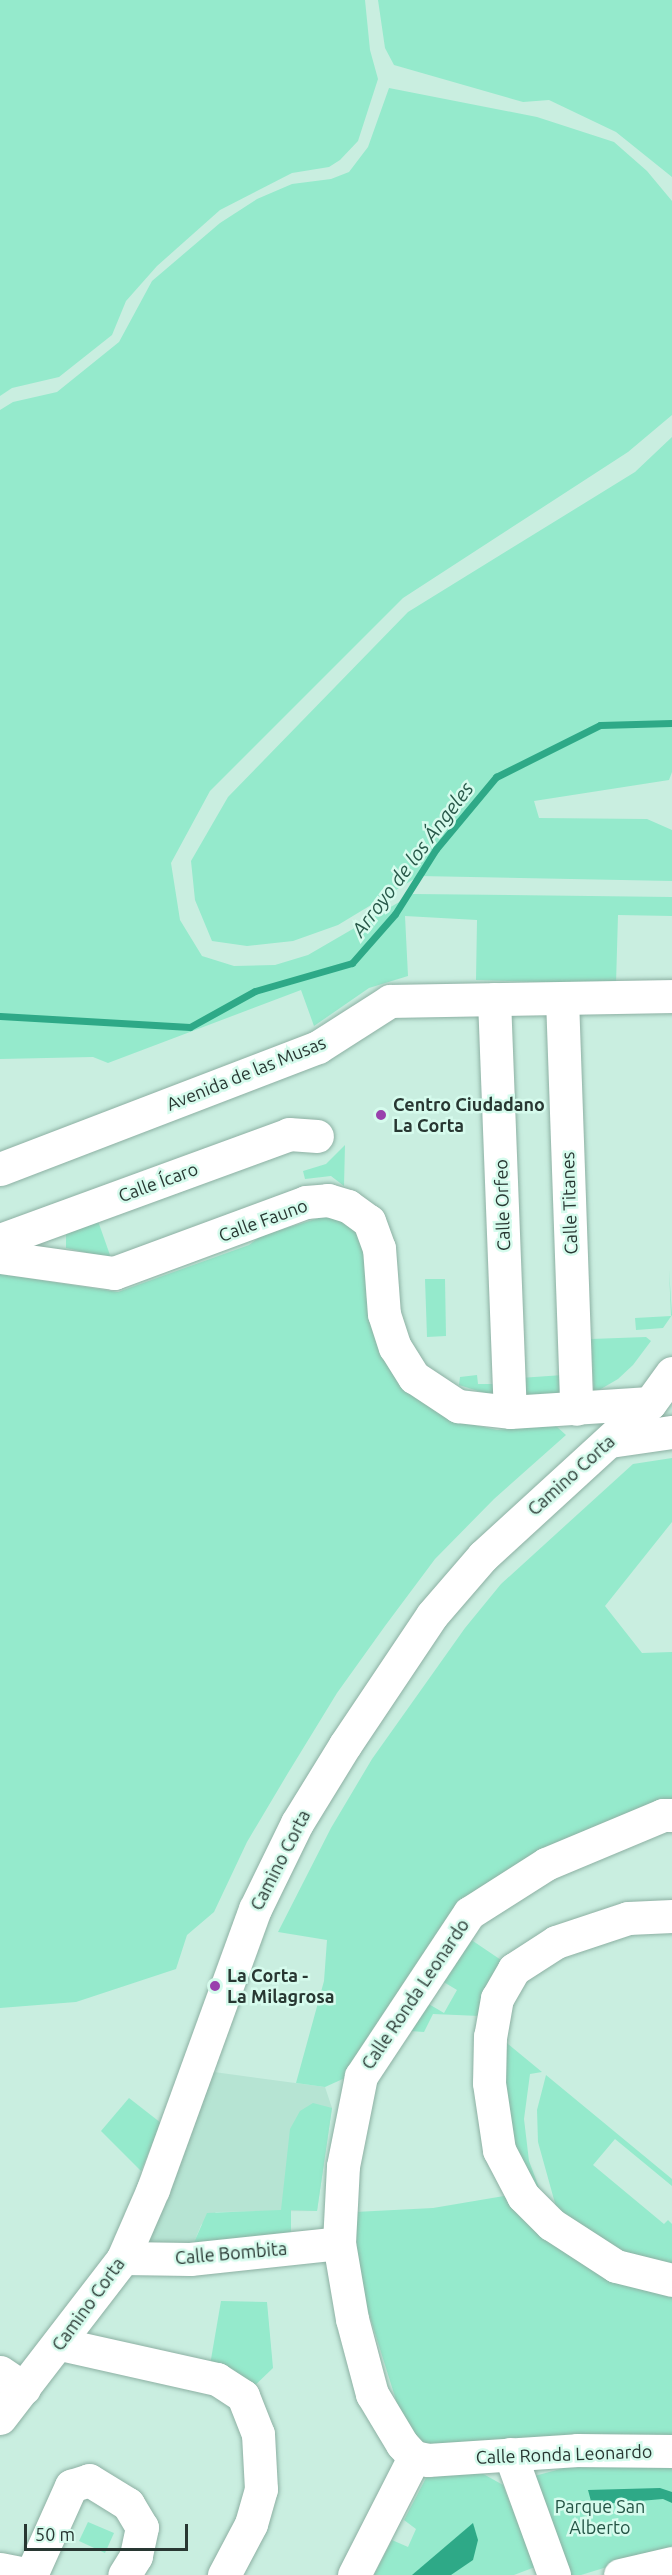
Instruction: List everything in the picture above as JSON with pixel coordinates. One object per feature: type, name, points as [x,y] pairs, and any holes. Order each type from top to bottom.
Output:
[{"type":"street","name":"Avenida de las Musas","points":[[0,1169],[318,1047],[390,1001],[672,996]]},
{"type":"street","name":"Calle Titanes","points":[[562,998],[576,1409]]},
{"type":"street","name":"Calle Orfeo","points":[[494,999],[510,1412]]},
{"type":"street","name":"Calle Ícaro","points":[[0,1240],[289,1134],[317,1136]]},
{"type":"street","name":"Calle Fauno","points":[[0,1257],[114,1273],[306,1202],[328,1200],[348,1206],[369,1221],[380,1248],[384,1314],[395,1347],[414,1377],[458,1406],[510,1412],[650,1403]]},
{"type":"street","name":"Camino Corta","points":[[0,2418],[12,2380],[60,2344],[123,2258],[153,2189],[255,1909],[297,1823],[432,1615],[483,1556],[650,1403],[672,1373]]},
{"type":"street","points":[[610,1441],[672,1432]]},
{"type":"street","name":"Calle Ronda Leonardo","points":[[672,1815],[663,1815],[546,1864],[470,1913],[361,2076],[343,2166],[339,2243],[352,2319],[372,2394],[402,2444],[414,2457],[428,2460],[510,2454],[672,2451]]},
{"type":"street","points":[[672,1916],[628,1918],[567,1938],[514,1969],[497,1998],[490,2036],[489,2083],[499,2150],[523,2196],[551,2224],[616,2266],[672,2280]]},
{"type":"street","name":"Calle Bombita","points":[[123,2258],[190,2259],[339,2243]]},
{"type":"street","points":[[60,2344],[217,2379],[243,2396],[258,2434],[261,2488],[251,2524],[224,2575]]},
{"type":"street","points":[[510,2454],[554,2575]]},
{"type":"street","points":[[354,2575],[414,2457]]},
{"type":"street","points":[[0,2569],[31,2575],[72,2486],[89,2480],[128,2504],[142,2527],[136,2556],[124,2575]]},
{"type":"street","points":[[620,2575],[672,2563]]},
{"type":"shaded area","points":[[214,2072],[325,2087],[332,2108],[317,2211],[216,2212],[201,2225],[190,2253],[143,2252],[153,2214],[161,2212]]},
{"type":"shaded area","points":[[660,2488],[672,2492],[672,2503],[663,2499],[592,2505],[588,2490]]},
{"type":"shaded area","points":[[473,2523],[478,2540],[473,2560],[451,2575],[412,2575]]},
{"type":"green space","points":[[0,0],[365,0],[370,50],[378,79],[358,141],[340,160],[329,167],[292,173],[220,210],[157,266],[126,301],[112,335],[59,377],[12,388],[0,396]]},
{"type":"green space","points":[[378,0],[672,0],[672,177],[616,132],[549,100],[523,102],[394,65],[385,48]]},
{"type":"green space","points":[[389,88],[537,117],[614,142],[647,171],[672,201],[672,415],[628,452],[403,598],[210,791],[171,863],[180,920],[202,956],[234,966],[275,965],[308,955],[413,894],[672,897],[672,916],[618,915],[616,984],[476,980],[477,920],[405,916],[408,976],[369,988],[314,1026],[301,990],[108,1063],[93,1057],[0,1059],[0,410],[13,402],[57,392],[119,342],[152,281],[220,223],[257,199],[292,184],[331,179],[349,172],[368,147]]},
{"type":"green space","points":[[672,437],[672,772],[669,780],[534,801],[539,818],[647,819],[672,830],[672,881],[419,876],[338,925],[293,941],[247,946],[212,941],[195,900],[191,861],[228,797],[408,612],[635,472]]},
{"type":"green space","points":[[345,1145],[344,1186],[331,1176],[305,1179],[303,1171],[326,1164]]},
{"type":"green space","points":[[332,1214],[347,1219],[367,1249],[366,1297],[460,1422],[497,1430],[556,1426],[566,1435],[494,1499],[435,1559],[385,1626],[337,1693],[288,1773],[247,1842],[214,1912],[187,1935],[176,1969],[76,2002],[0,2008],[0,1274],[118,1292],[249,1245],[261,1236]]},
{"type":"green space","points":[[98,1221],[111,1258],[66,1248],[66,1233]]},
{"type":"green space","points":[[669,1269],[672,1315],[663,1328],[636,1330],[635,1318],[671,1316]]},
{"type":"green space","points":[[425,1279],[445,1279],[446,1336],[427,1337]]},
{"type":"green space","points":[[646,1337],[651,1341],[633,1365],[618,1379],[594,1393],[591,1339]]},
{"type":"green space","points":[[477,1375],[478,1384],[494,1384],[494,1396],[459,1385],[460,1377]]},
{"type":"green space","points":[[563,1375],[571,1390],[526,1402],[520,1378]]},
{"type":"green space","points":[[672,1458],[672,1522],[605,1606],[642,1653],[672,1652],[672,1802],[522,1863],[345,2078],[325,2087],[296,2083],[324,1981],[327,1940],[278,1932],[331,1828],[372,1759],[465,1628],[501,1584],[633,1464]]},
{"type":"green space","points":[[470,1939],[501,1960],[480,2016],[433,2014],[424,2032],[410,2031],[427,2003],[444,2013],[457,1990],[442,1981]]},
{"type":"green space","points":[[503,2040],[542,2072],[530,2074],[524,2119],[529,2161],[543,2198],[530,2181],[508,2133]]},
{"type":"green space","points":[[546,2075],[672,2179],[672,2186],[615,2139],[593,2165],[664,2224],[668,2220],[672,2224],[672,2267],[627,2254],[558,2214],[538,2142],[537,2110]]},
{"type":"green space","points":[[129,2098],[161,2123],[141,2171],[101,2131]]},
{"type":"green space","points":[[313,2103],[332,2108],[317,2211],[291,2210],[291,2235],[192,2247],[207,2213],[281,2210],[290,2129],[300,2111]]},
{"type":"green space","points":[[510,2195],[672,2293],[672,2436],[422,2444],[401,2416],[359,2282],[355,2212],[433,2208]]},
{"type":"green space","points":[[221,2301],[267,2302],[273,2368],[250,2390],[210,2365]]},
{"type":"green space","name":"Parque San Alberto","points":[[672,2466],[672,2547],[581,2575],[568,2575],[531,2477],[564,2468]]},
{"type":"green space","points":[[478,2471],[503,2485],[535,2567],[514,2575],[374,2575],[392,2540],[408,2547],[416,2529],[404,2520],[426,2478]]},
{"type":"green space","points":[[88,2522],[114,2533],[105,2553],[79,2541]]},
{"type":"waterway","name":"Arroyo de los Ángeles","points":[[0,1016],[190,1027],[255,991],[352,963],[395,914],[436,849],[496,777],[600,725],[672,723]]},
{"type":"place","name":"Centro Ciudadano La Corta","points":[[381,1115]]},
{"type":"place","name":"La Corta - La Milagrosa","points":[[215,1986]]}]
